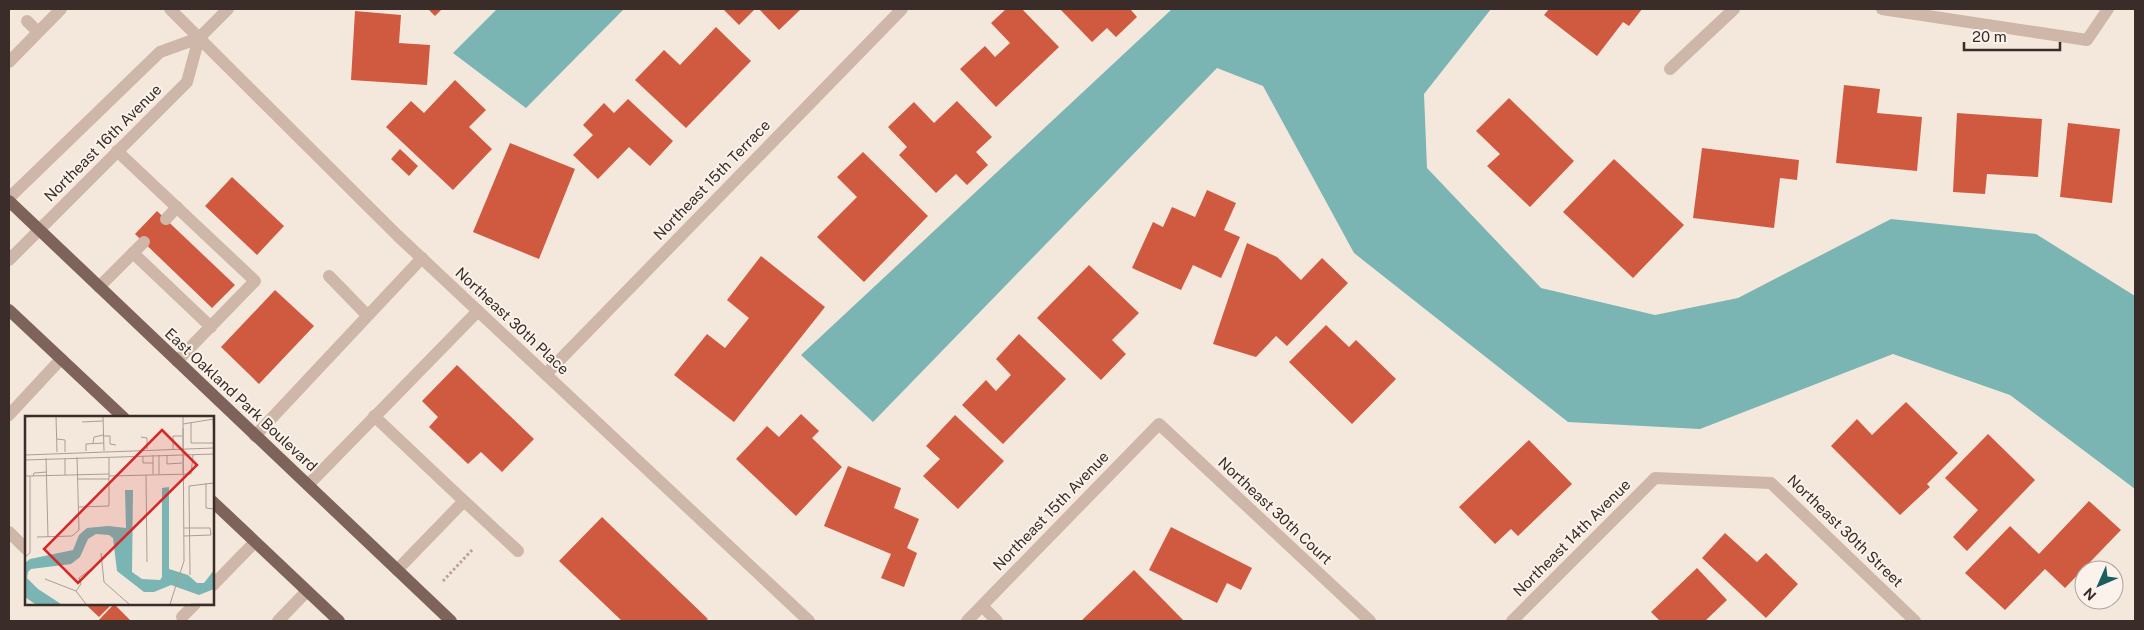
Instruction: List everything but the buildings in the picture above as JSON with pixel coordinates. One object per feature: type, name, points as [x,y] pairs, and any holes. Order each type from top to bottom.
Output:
[{"type":"main road","name":"East Oakland Park Boulevard","points":[[9,200],[451,621]]},
{"type":"main road","points":[[9,310],[122,416]]},
{"type":"main road","points":[[214,504],[339,621]]},
{"type":"street","points":[[9,62],[61,9]]},
{"type":"street","name":"Northeast 30th Place","points":[[170,9],[422,258],[809,621]]},
{"type":"street","name":"Northeast 16th Avenue","points":[[9,200],[160,52],[200,38],[228,9]]},
{"type":"street","name":"Northeast 15th Terrace","points":[[546,374],[902,9]]},
{"type":"street","points":[[1670,68],[1734,9]]},
{"type":"street","points":[[1882,9],[2087,40],[2108,9]]},
{"type":"street","points":[[27,22],[38,32]]},
{"type":"street","name":"Northeast 16th Avenue","points":[[9,260],[187,82],[200,38]]},
{"type":"street","points":[[117,151],[255,281],[177,361]]},
{"type":"street","points":[[166,219],[177,207]]},
{"type":"street","points":[[99,287],[144,242]]},
{"type":"street","points":[[133,253],[211,327]]},
{"type":"street","points":[[255,436],[422,258]]},
{"type":"street","points":[[329,276],[367,315]]},
{"type":"street","points":[[308,485],[478,311]]},
{"type":"street","points":[[9,415],[61,359]]},
{"type":"street","points":[[374,416],[518,551]]},
{"type":"street","name":"Northeast 15th Avenue","points":[[967,621],[1159,424]]},
{"type":"street","name":"Northeast 30th Court","points":[[1159,424],[1370,621]]},
{"type":"street","name":"Northeast 14th Avenue","points":[[1512,621],[1655,478]]},
{"type":"street","name":"Northeast 30th Street","points":[[1655,478],[1771,482],[1915,621]]},
{"type":"street","points":[[397,570],[464,501]]},
{"type":"street","points":[[9,532],[25,548]]},
{"type":"street","points":[[214,584],[255,542]]},
{"type":"street","points":[[278,621],[308,591]]},
{"type":"street","points":[[182,617],[194,605]]},
{"type":"street","points":[[982,606],[997,621]]},
{"type":"path","points":[[443,580],[473,550]]},
{"type":"water","points":[[497,9],[624,9],[526,108],[453,53]]},
{"type":"water","points":[[1172,9],[1491,9],[1424,94],[1427,168],[1541,288],[1655,315],[1738,298],[1891,219],[2036,234],[2135,296],[2135,489],[2010,395],[1893,354],[1700,429],[1568,422],[1354,253],[1263,86],[1217,68],[873,422],[801,355]]}]
